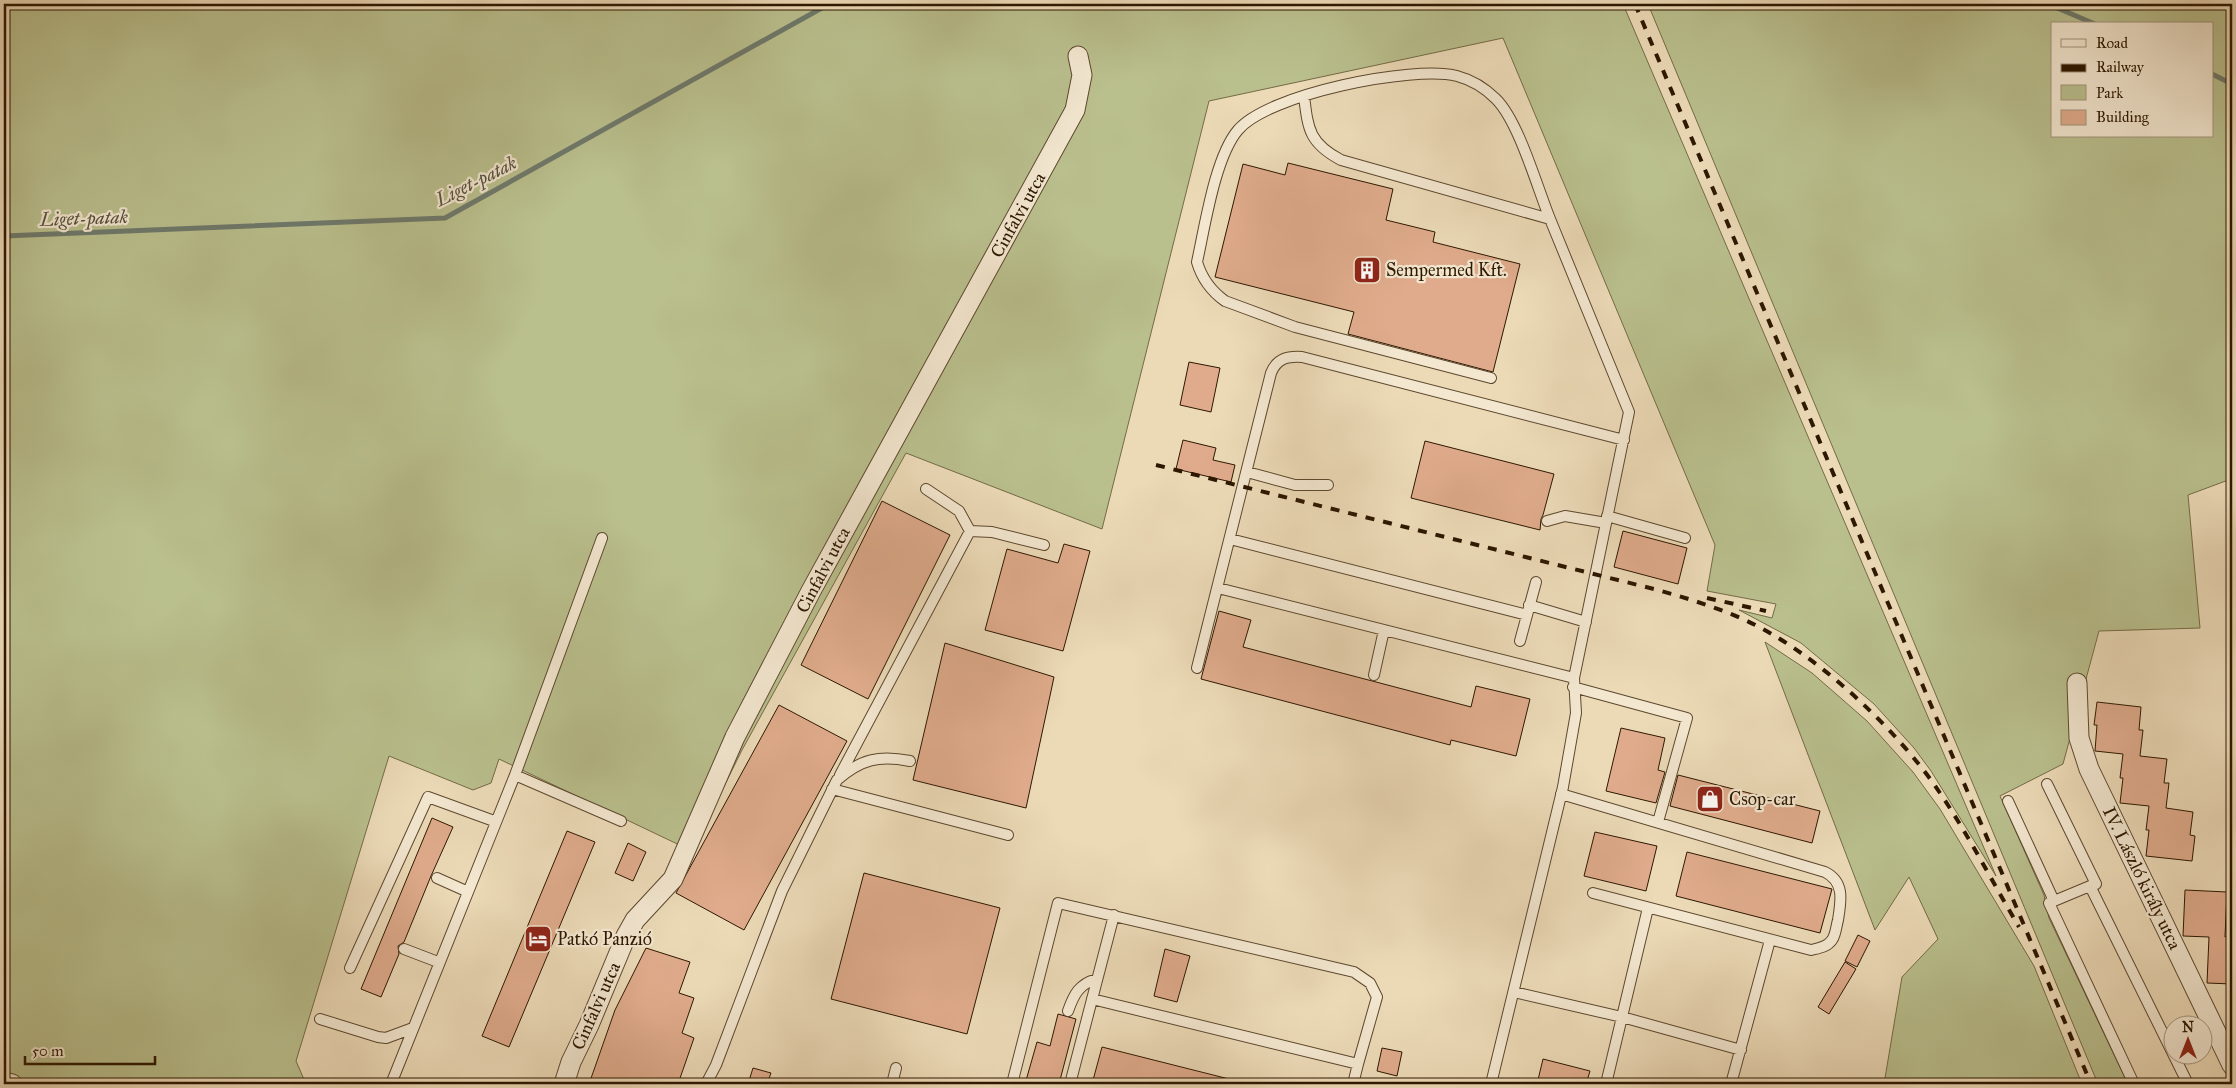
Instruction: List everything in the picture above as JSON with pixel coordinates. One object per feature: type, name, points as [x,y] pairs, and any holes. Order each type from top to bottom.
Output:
[{"type":"street","name":"Cinfalvi utca","points":[[564,1084],[571,1062],[626,936],[635,920],[673,879],[736,737],[811,591],[1075,110],[1082,75],[1078,56]]},
{"type":"street","name":"IV. László király utca","points":[[2077,683],[2076,714],[2079,738],[2089,769],[2232,1065]]},
{"type":"street","points":[[4,1082],[12,1084]]},
{"type":"lane","points":[[1491,378],[1295,327],[1225,301],[1216,294],[1200,273],[1197,262],[1221,159],[1231,139],[1243,124],[1254,117],[1304,96],[1390,77],[1443,74],[1470,81],[1489,93],[1504,108],[1510,118],[1627,404],[1629,419],[1574,682],[1576,713],[1561,794],[1491,1084]]},
{"type":"lane","points":[[1304,96],[1307,123],[1311,135],[1318,145],[1341,160],[1550,219]]},
{"type":"lane","points":[[1196,668],[1218,588],[1271,373],[1274,366],[1280,361],[1293,357],[1624,440]]},
{"type":"lane","points":[[1247,472],[1295,485],[1328,485]]},
{"type":"lane","points":[[926,489],[959,512],[970,531]]},
{"type":"lane","points":[[1547,521],[1564,516],[1607,520],[1686,538]]},
{"type":"lane","points":[[970,531],[992,532],[1044,545]]},
{"type":"lane","points":[[706,1084],[716,1065],[782,891],[834,784],[970,531]]},
{"type":"lane","points":[[391,1084],[494,821],[515,775],[602,538]]},
{"type":"lane","points":[[1230,539],[1586,622]]},
{"type":"lane","points":[[1520,642],[1536,582]]},
{"type":"lane","points":[[1218,588],[1384,630],[1574,682],[1687,718],[1658,822]]},
{"type":"lane","points":[[1374,675],[1384,630]]},
{"type":"lane","points":[[834,784],[850,769],[864,762],[892,758],[910,761]]},
{"type":"lane","points":[[515,775],[621,821]]},
{"type":"lane","points":[[834,784],[1008,835]]},
{"type":"lane","points":[[2047,784],[2096,884],[2049,904],[2134,1084]]},
{"type":"lane","points":[[1561,794],[1824,872],[1836,880],[1840,886],[1841,902],[1832,940],[1826,946],[1811,950],[1593,893]]},
{"type":"lane","points":[[350,968],[428,797],[494,821]]},
{"type":"lane","points":[[2008,801],[2054,901]]},
{"type":"lane","points":[[437,878],[466,891]]},
{"type":"lane","points":[[2090,886],[2188,1084]]},
{"type":"lane","points":[[1012,1084],[1058,903],[1354,972],[1370,983],[1377,997],[1353,1084]]},
{"type":"lane","points":[[1606,1084],[1648,908]]},
{"type":"lane","points":[[1070,1084],[1114,915]]},
{"type":"lane","points":[[1731,1084],[1742,1050],[1770,940]]},
{"type":"lane","points":[[404,949],[438,962]]},
{"type":"lane","points":[[1068,1011],[1076,992],[1082,984],[1097,979]]},
{"type":"lane","points":[[1514,992],[1622,1017],[1742,1050]]},
{"type":"lane","points":[[1092,999],[1358,1064]]},
{"type":"lane","points":[[320,1019],[386,1038],[413,1028]]},
{"type":"lane","points":[[892,1084],[896,1068]]},
{"type":"green space","points":[[4,4],[1623,4],[1996,876],[1931,771],[1914,748],[1874,704],[1801,643],[1739,610],[1772,618],[1776,604],[1707,591],[1715,545],[1503,38],[1209,101],[1102,529],[906,453],[742,750],[692,851],[499,759],[491,783],[473,790],[389,756],[296,1061],[306,1084],[4,1084]]},
{"type":"green space","points":[[1648,4],[2232,4],[2232,477],[2188,495],[2200,628],[2099,631],[2063,764],[2000,796],[2044,895],[2049,918],[2128,1084],[2098,1084]]},
{"type":"green space","points":[[1765,642],[1812,673],[1867,721],[1913,772],[1940,809],[2034,966],[2082,1084],[1884,1084],[1902,977],[1938,939],[1909,877],[1875,930]]},
{"type":"building","name":"Sempermed Kft.","points":[[1288,163],[1393,189],[1386,220],[1435,232],[1433,242],[1520,264],[1493,372],[1348,334],[1354,312],[1215,277],[1243,164],[1285,175]]},
{"type":"building","points":[[1189,362],[1220,368],[1211,412],[1180,405]]},
{"type":"building","points":[[1183,440],[1216,448],[1213,460],[1235,465],[1231,482],[1176,469]]},
{"type":"building","points":[[1425,441],[1554,474],[1541,519],[1540,530],[1411,498]]},
{"type":"building","points":[[882,501],[950,535],[868,699],[801,665]]},
{"type":"building","points":[[1623,531],[1687,548],[1678,584],[1614,567]]},
{"type":"building","points":[[1064,544],[1090,551],[1063,651],[985,630],[1007,549],[1058,563]]},
{"type":"building","points":[[1219,611],[1251,620],[1243,647],[1471,707],[1476,686],[1530,699],[1516,756],[1451,740],[1450,745],[1201,679]]},
{"type":"building","points":[[945,643],[1054,677],[1026,808],[913,780]]},
{"type":"building","points":[[2097,702],[2141,707],[2139,730],[2143,730],[2140,756],[2167,759],[2164,783],[2169,783],[2166,808],[2193,812],[2190,835],[2195,836],[2192,861],[2146,856],[2149,830],[2146,830],[2149,806],[2120,803],[2123,778],[2120,778],[2123,754],[2095,751],[2097,725],[2094,725]]},
{"type":"building","points":[[779,705],[847,741],[744,930],[676,893]]},
{"type":"building","points":[[1621,728],[1665,738],[1658,770],[1665,772],[1656,803],[1606,791]]},
{"type":"building","points":[[1678,775],[1820,811],[1812,843],[1670,806]]},
{"type":"building","points":[[432,818],[453,827],[404,942],[398,946],[399,954],[381,997],[361,989]]},
{"type":"building","name":"Patkó Panzió","points":[[567,831],[595,842],[509,1047],[482,1036]]},
{"type":"building","points":[[1595,832],[1657,846],[1646,891],[1584,876]]},
{"type":"building","points":[[628,843],[646,852],[633,881],[615,873]]},
{"type":"building","points":[[1687,852],[1832,889],[1820,933],[1676,896]]},
{"type":"building","points":[[864,873],[1000,908],[967,1034],[831,999]]},
{"type":"building","points":[[2185,890],[2227,892],[2225,937],[2232,937],[2232,984],[2207,983],[2209,937],[2183,936]]},
{"type":"building","points":[[1858,935],[1870,941],[1857,967],[1845,961]]},
{"type":"building","points":[[646,948],[690,962],[679,993],[694,998],[682,1033],[694,1038],[678,1084],[589,1084],[615,1010]]},
{"type":"building","points":[[1165,949],[1190,956],[1177,1002],[1154,996]]},
{"type":"building","points":[[1845,962],[1856,969],[1829,1014],[1818,1007]]},
{"type":"building","points":[[1058,1014],[1076,1019],[1059,1084],[1025,1084],[1037,1042],[1050,1046]]},
{"type":"building","points":[[1102,1047],[1229,1079],[1228,1084],[1092,1084]]},
{"type":"building","points":[[1382,1048],[1402,1052],[1397,1076],[1377,1071]]},
{"type":"building","points":[[1543,1059],[1590,1071],[1586,1084],[1537,1084]]},
{"type":"building","points":[[753,1068],[771,1073],[767,1084],[748,1084]]},
{"type":"waterway","name":"Liget-patak","points":[[4,236],[445,218],[829,4]]},
{"type":"waterway","points":[[2048,4],[2090,22]]},
{"type":"waterway","points":[[2214,75],[2232,84]]},
{"type":"railway","points":[[1635,4],[2091,1084]]},
{"type":"railway","points":[[1156,465],[1654,589],[1690,599],[1747,621],[1773,635],[1827,673],[1854,695],[1902,744],[1951,809],[2019,927]]},
{"type":"railway","points":[[1707,598],[1766,611]]},
{"type":"place","name":"Sempermed Kft.","points":[[1367,270]]},
{"type":"place","name":"Csop-car","points":[[1710,799]]},
{"type":"place","name":"Patkó Panzió","points":[[538,939]]}]
